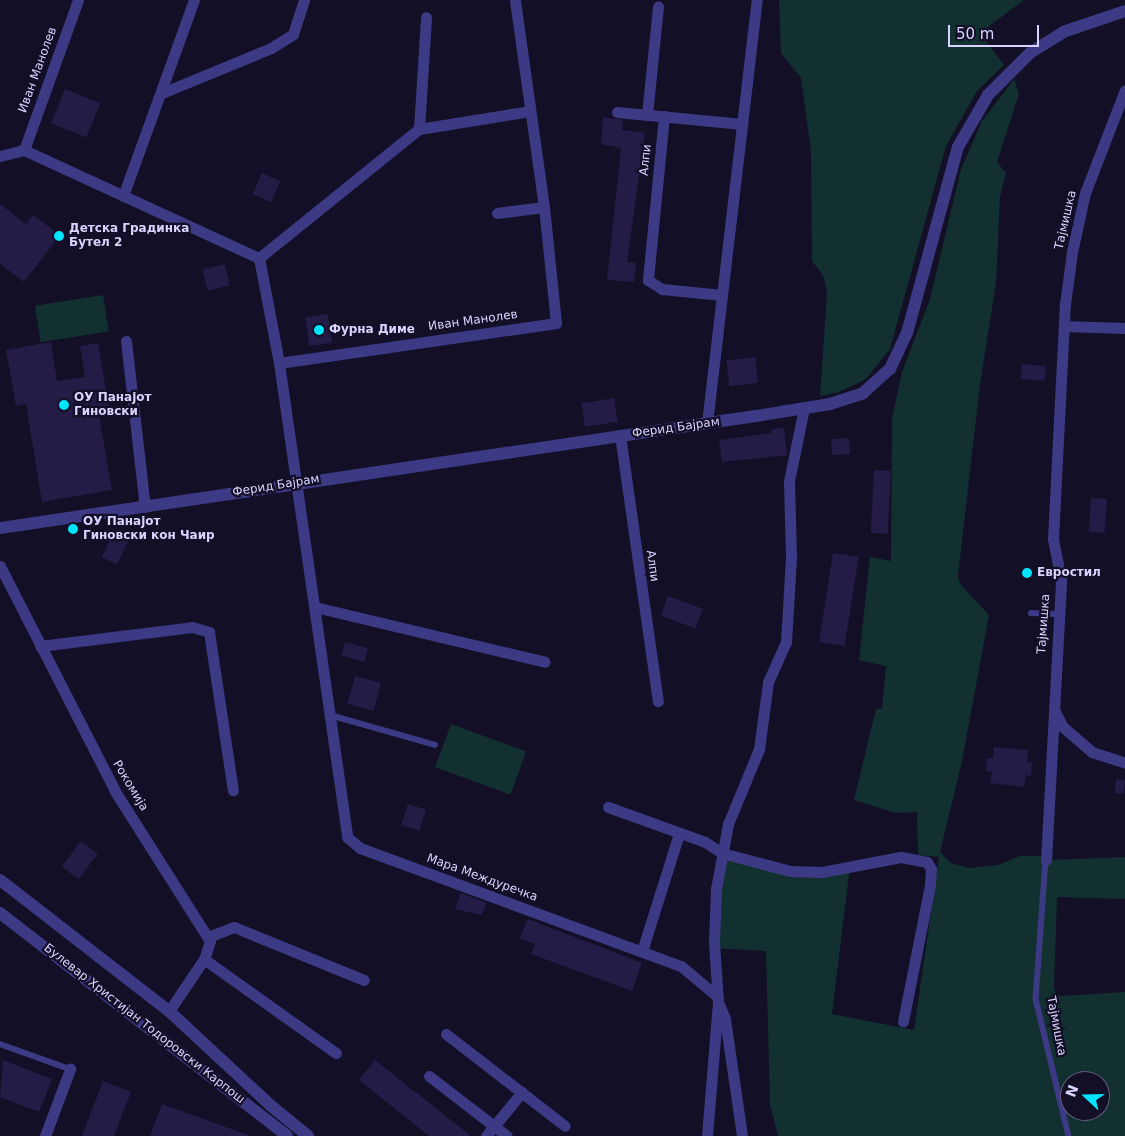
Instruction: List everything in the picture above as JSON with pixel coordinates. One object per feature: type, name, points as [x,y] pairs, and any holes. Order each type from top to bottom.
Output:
[{"type":"street","name":"Иван Манолев","points":[[24,150],[78,0]]},
{"type":"street","points":[[123,196],[162,93],[194,0]]},
{"type":"street","points":[[162,93],[271,48],[292,34],[304,0]]},
{"type":"street","name":"Иван Манолев","points":[[279,363],[556,323],[544,207],[515,0]]},
{"type":"street","points":[[708,423],[757,0]]},
{"type":"street","points":[[647,115],[658,7]]},
{"type":"street","name":"Ферид Бајрам","points":[[0,528],[145,507],[296,482],[830,404],[863,393],[890,368],[916,305],[958,146],[988,95],[1030,53],[1063,32],[1125,11]]},
{"type":"street","points":[[419,129],[426,17]]},
{"type":"street","name":"Тајмишка","points":[[1046,860],[1061,580],[1053,539],[1064,326],[1072,252],[1085,193],[1125,90]]},
{"type":"street","points":[[259,258],[419,129],[530,111]]},
{"type":"street","points":[[618,112],[742,124]]},
{"type":"street","name":"Алпи","points":[[664,116],[648,280],[662,289],[722,295]]},
{"type":"street","points":[[0,156],[24,150],[259,258]]},
{"type":"street","points":[[497,212],[544,207]]},
{"type":"street","points":[[259,258],[279,363],[296,482]]},
{"type":"street","points":[[1064,326],[1125,328]]},
{"type":"street","points":[[126,341],[145,507]]},
{"type":"street","points":[[707,1136],[718,1000],[714,927],[722,853],[728,824],[758,749],[768,682],[786,642],[791,558],[789,481],[804,408]]},
{"type":"street","name":"Алпи","points":[[620,435],[658,701]]},
{"type":"street","name":"Мара Междуречка","points":[[296,482],[346,832],[355,845],[688,969],[718,1000]]},
{"type":"street","name":"Рокомија","points":[[0,566],[116,793],[208,937]]},
{"type":"street","points":[[315,607],[546,662]]},
{"type":"street","points":[[40,646],[192,627],[209,632],[233,790]]},
{"type":"street","points":[[1055,712],[1062,726],[1077,741],[1092,752],[1125,763]]},
{"type":"street","points":[[608,807],[679,834],[706,842],[722,853],[802,873],[894,858],[927,862],[931,869],[930,884],[903,1021]]},
{"type":"street","points":[[642,951],[679,834]]},
{"type":"street","name":"Булевар Христијан Тодоровски Карпош","points":[[0,880],[169,1011],[270,1105],[308,1136]]},
{"type":"street","name":"Булевар Христијан Тодоровски Карпош","points":[[0,913],[287,1136]]},
{"type":"street","points":[[169,1011],[204,959],[210,945],[208,937],[234,927],[364,980]]},
{"type":"street","points":[[204,959],[336,1053]]},
{"type":"street","points":[[718,1000],[725,1019],[742,1136]]},
{"type":"street","points":[[446,1034],[565,1126]]},
{"type":"street","points":[[45,1136],[70,1069]]},
{"type":"street","points":[[429,1076],[507,1136]]},
{"type":"street","points":[[486,1136],[522,1092]]},
{"type":"lane","points":[[1031,613],[1058,614]]},
{"type":"lane","points":[[330,716],[435,745]]},
{"type":"lane","name":"Тајмишка","points":[[1046,860],[1036,999],[1069,1136]]},
{"type":"lane","points":[[0,1044],[70,1069]]},
{"type":"green space","points":[[779,0],[1024,0],[980,33],[1004,65],[977,91],[946,146],[890,349],[866,379],[839,392],[820,396],[827,293],[824,277],[812,261],[811,151],[801,78],[781,53]]},
{"type":"green space","points":[[1014,79],[1019,94],[997,162],[1006,173],[1000,197],[996,283],[980,384],[958,576],[960,584],[989,615],[962,761],[940,852],[951,863],[969,868],[998,865],[1020,856],[1047,856],[1047,860],[1125,857],[1125,899],[1057,897],[1054,988],[1056,994],[1061,996],[1125,992],[1125,1136],[778,1136],[770,1105],[766,951],[714,948],[722,853],[790,871],[850,866],[832,1014],[914,1030],[939,857],[918,855],[917,812],[896,813],[854,800],[876,709],[882,709],[886,666],[859,660],[870,557],[891,561],[892,419],[902,372],[930,299],[961,169],[982,121]]},
{"type":"green space","points":[[103,295],[109,332],[41,342],[35,306]]},
{"type":"green space","points":[[451,724],[526,751],[510,795],[435,767]]},
{"type":"building","points":[[65,89],[100,103],[86,138],[51,123]]},
{"type":"building","points":[[603,117],[623,120],[622,130],[645,133],[627,262],[636,263],[634,282],[607,280],[621,148],[601,144]]},
{"type":"building","points":[[262,173],[280,181],[271,202],[253,194]]},
{"type":"building","points":[[0,204],[26,224],[33,215],[60,235],[24,282],[0,264]]},
{"type":"building","points":[[225,264],[230,285],[208,291],[203,269]]},
{"type":"building","name":"Фурна Диме","points":[[328,314],[332,343],[309,346],[305,317]]},
{"type":"building","points":[[51,342],[57,381],[85,377],[80,346],[98,343],[109,408],[98,410],[112,490],[42,502],[26,404],[16,406],[6,350]]},
{"type":"building","points":[[755,357],[758,383],[729,386],[726,361]]},
{"type":"building","points":[[1022,364],[1046,366],[1045,381],[1021,379]]},
{"type":"building","points":[[614,398],[618,422],[585,427],[581,403]]},
{"type":"building","points":[[784,428],[787,455],[722,462],[719,440],[772,433],[771,429]]},
{"type":"building","points":[[849,438],[850,454],[832,455],[831,439]]},
{"type":"building","points":[[874,470],[891,471],[888,534],[871,533]]},
{"type":"building","points":[[1091,498],[1107,499],[1105,533],[1089,532]]},
{"type":"building","points":[[114,531],[129,538],[117,564],[102,557]]},
{"type":"building","points":[[833,553],[859,557],[845,646],[819,642]]},
{"type":"building","points":[[668,596],[703,609],[696,628],[661,616]]},
{"type":"building","points":[[345,642],[368,648],[365,662],[341,656]]},
{"type":"building","points":[[355,676],[381,683],[374,711],[347,704]]},
{"type":"building","points":[[994,747],[1028,750],[1027,762],[1032,762],[1031,776],[1026,775],[1024,787],[990,783],[992,772],[986,771],[987,758],[993,758]]},
{"type":"building","points":[[1116,779],[1125,780],[1123,794],[1115,793]]},
{"type":"building","points":[[408,804],[426,810],[419,831],[401,825]]},
{"type":"building","points":[[81,841],[98,854],[79,879],[62,867]]},
{"type":"building","points":[[461,893],[487,903],[482,915],[455,909]]},
{"type":"building","points":[[528,919],[642,963],[632,991],[531,954],[535,944],[520,938]]},
{"type":"building","points":[[3,1060],[52,1079],[39,1112],[0,1097]]},
{"type":"building","points":[[375,1060],[471,1136],[429,1136],[359,1080]]},
{"type":"building","points":[[103,1081],[131,1092],[114,1136],[82,1136]]},
{"type":"building","points":[[162,1104],[248,1135],[248,1136],[150,1136]]},
{"type":"place","name":"Детска Градинка Бутел 2","points":[[59,236]]},
{"type":"place","name":"Фурна Диме","points":[[319,330]]},
{"type":"place","name":"ОУ Панајот Гиновски","points":[[64,405]]},
{"type":"place","name":"ОУ Панајот Гиновски кон Чаир","points":[[73,529]]},
{"type":"place","name":"Евростил","points":[[1027,573]]}]
